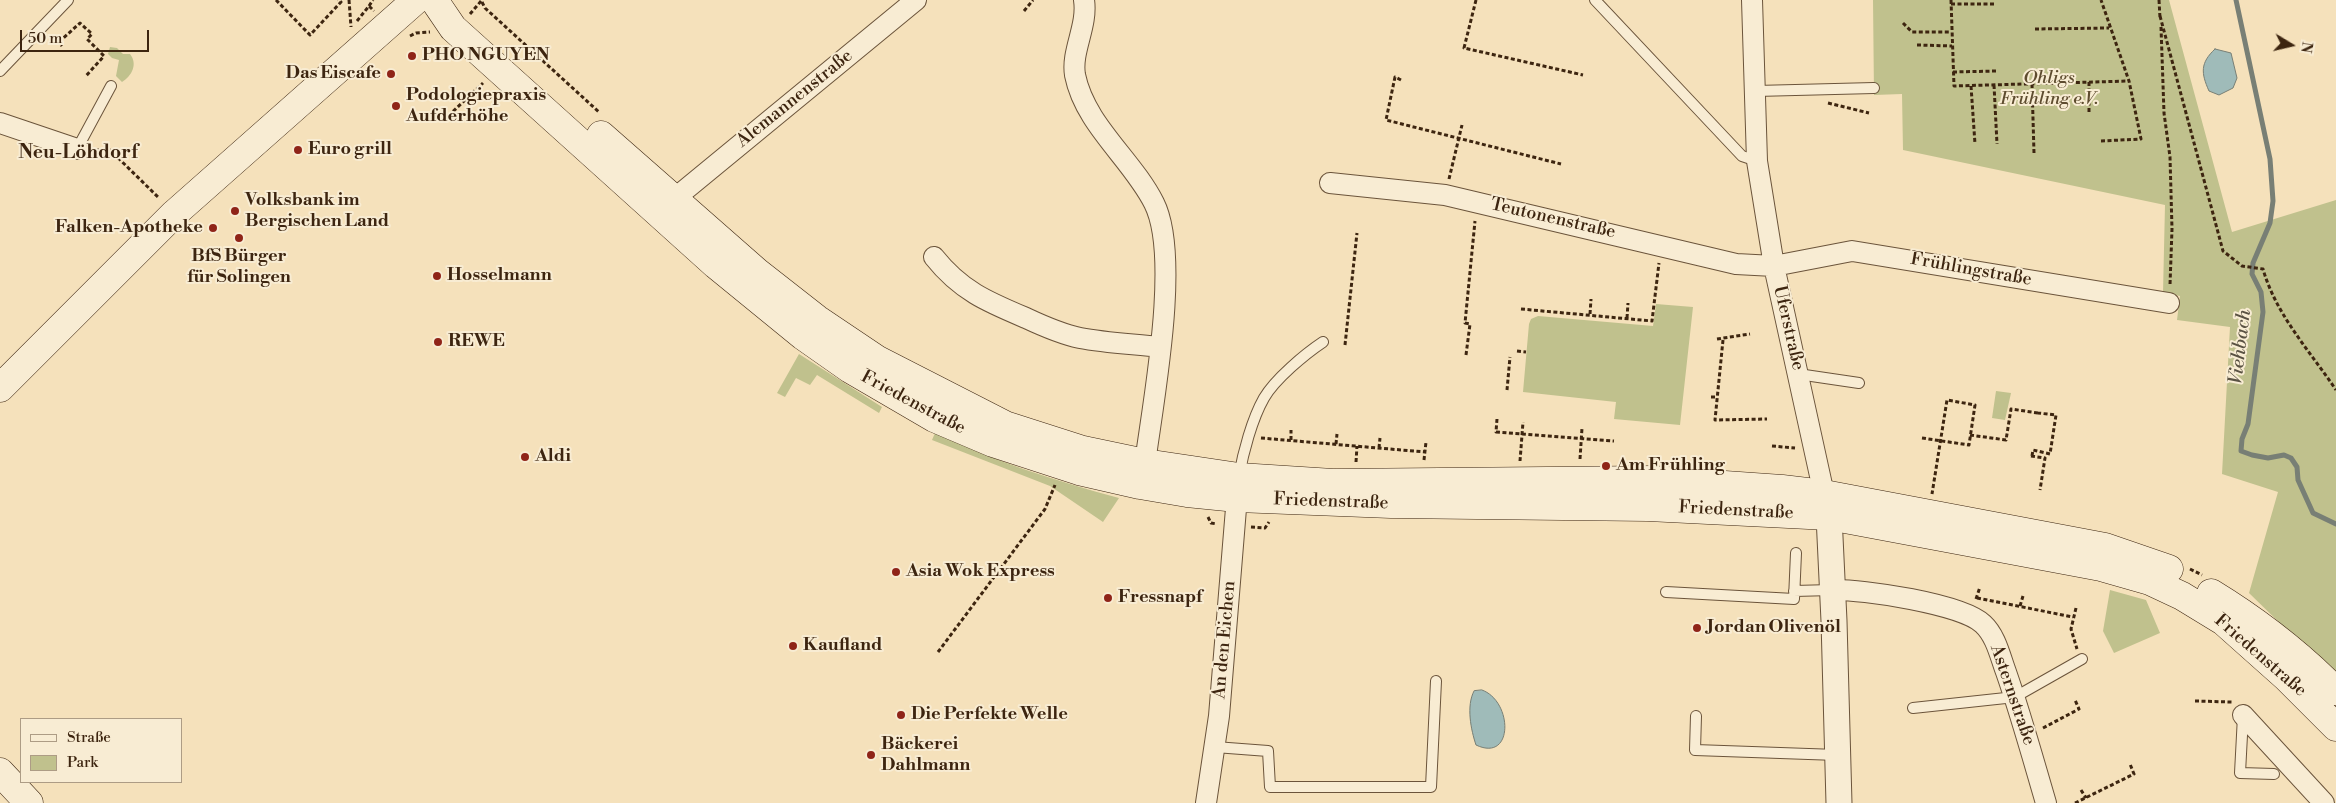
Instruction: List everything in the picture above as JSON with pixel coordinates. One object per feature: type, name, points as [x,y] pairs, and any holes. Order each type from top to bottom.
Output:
[{"type":"main road","points":[[0,388],[174,214],[416,0]]},
{"type":"main road","name":"Friedenstraße","points":[[434,0],[453,28],[716,265],[803,336],[850,369],[934,418],[993,443],[1079,471],[1140,485],[1238,488],[1391,504],[1648,507],[1826,505],[2104,548],[2158,564],[2244,613],[2302,658],[2336,691]]},
{"type":"main road","name":"Friedenstraße","points":[[442,0],[477,6],[674,199],[757,272],[817,319],[883,363],[1005,426],[1083,450],[1145,463],[1238,488]]},
{"type":"main road","name":"Friedenstraße","points":[[1826,505],[2101,566],[2150,581],[2182,596],[2223,620],[2336,727]]},
{"type":"main road","points":[[0,772],[29,803]]},
{"type":"street","name":"Alemannenstraße","points":[[674,199],[916,0]]},
{"type":"street","points":[[1084,0],[1085,20],[1074,66],[1080,92],[1110,141],[1148,192],[1159,215],[1165,267],[1160,346],[1145,463]]},
{"type":"street","name":"Uferstraße","points":[[1752,0],[1757,161],[1774,266],[1826,505]]},
{"type":"street","points":[[0,122],[76,149]]},
{"type":"street","name":"Teutonenstraße","points":[[1330,183],[1445,195],[1736,264],[1774,266]]},
{"type":"street","name":"Frühlingstraße","points":[[1774,266],[1852,251],[2169,303]]},
{"type":"street","points":[[934,258],[954,280],[982,300],[1053,330],[1094,340],[1160,346]]},
{"type":"street","name":"An den Eichen","points":[[1206,803],[1215,747],[1238,488]]},
{"type":"street","points":[[1826,505],[1832,590],[1839,803]]},
{"type":"street","name":"Asternstraße","points":[[1832,590],[1849,590],[1890,596],[1938,606],[1973,617],[1985,626],[1992,635],[2015,697],[2046,803]]},
{"type":"street","points":[[2243,715],[2324,803]]},
{"type":"lane","points":[[0,70],[68,0]]},
{"type":"lane","points":[[1595,0],[1742,156],[1757,161]]},
{"type":"lane","points":[[76,149],[111,86]]},
{"type":"lane","points":[[1756,92],[1874,88]]},
{"type":"lane","points":[[1238,488],[1242,458],[1264,398],[1303,356],[1323,342]]},
{"type":"lane","points":[[1798,374],[1859,383]]},
{"type":"lane","points":[[1666,592],[1794,598],[1796,553]]},
{"type":"lane","points":[[1794,591],[1832,590]]},
{"type":"lane","points":[[1912,708],[2015,697],[2082,659]]},
{"type":"lane","points":[[1215,747],[1268,751],[1270,787],[1431,787],[1436,681]]},
{"type":"lane","points":[[2243,715],[2240,773],[2274,774]]},
{"type":"lane","points":[[1696,716],[1695,750],[1837,755]]},
{"type":"path","points":[[276,0],[310,35],[341,2],[338,0]]},
{"type":"path","points":[[349,0],[351,27]]},
{"type":"path","points":[[369,6],[373,0]]},
{"type":"path","points":[[1024,11],[1033,0]]},
{"type":"path","points":[[1476,0],[1464,48],[1583,75]]},
{"type":"path","points":[[2100,141],[2141,139],[2129,81],[2109,28],[2101,0]]},
{"type":"path","points":[[2159,0],[2163,55],[2164,113],[2171,180],[2172,229],[2169,303]]},
{"type":"path","points":[[1996,4],[1951,2],[1954,86],[2129,81]]},
{"type":"path","points":[[477,6],[485,8],[605,117]]},
{"type":"path","points":[[2160,16],[2223,251],[2242,266],[2263,269],[2272,292],[2291,326],[2336,390]]},
{"type":"path","points":[[59,42],[80,23],[92,34],[87,39],[104,56],[84,77]]},
{"type":"path","points":[[1902,23],[1912,32],[1951,32]]},
{"type":"path","points":[[2035,29],[2109,28]]},
{"type":"path","points":[[1917,45],[1952,46]]},
{"type":"path","points":[[1953,72],[1996,71]]},
{"type":"path","points":[[436,108],[444,119],[487,78]]},
{"type":"path","points":[[1401,80],[1395,78],[1386,120],[1561,164]]},
{"type":"path","points":[[2089,82],[2089,112]]},
{"type":"path","points":[[2032,84],[2034,153]]},
{"type":"path","points":[[1994,85],[1997,144]]},
{"type":"path","points":[[1971,86],[1975,144]]},
{"type":"path","points":[[1807,90],[1815,98],[1846,109],[1868,113]]},
{"type":"path","points":[[1445,195],[1462,125]]},
{"type":"path","points":[[76,149],[110,150],[174,214]]},
{"type":"path","points":[[1466,355],[1470,324],[1465,323],[1477,202]]},
{"type":"path","points":[[1345,345],[1357,233]]},
{"type":"path","points":[[1520,309],[1652,321],[1661,246]]},
{"type":"path","points":[[1590,314],[1591,299]]},
{"type":"path","points":[[1627,318],[1628,303]]},
{"type":"path","points":[[1717,339],[1723,340],[1750,334]]},
{"type":"path","points":[[1723,340],[1715,420],[1767,419]]},
{"type":"path","points":[[1517,351],[1526,352]]},
{"type":"path","points":[[1507,390],[1510,357]]},
{"type":"path","points":[[1711,397],[1717,397]]},
{"type":"path","points":[[1922,438],[1941,441],[1969,446],[1975,404],[1947,400],[1941,441],[1932,500]]},
{"type":"path","points":[[1970,435],[2006,440],[2011,409],[2056,415],[2050,454],[2033,450],[2031,456],[2045,458],[2040,490]]},
{"type":"path","points":[[1497,419],[1494,432],[1614,441]]},
{"type":"path","points":[[1519,466],[1523,422]]},
{"type":"path","points":[[1580,464],[1582,428]]},
{"type":"path","points":[[1291,430],[1291,440]]},
{"type":"path","points":[[1336,444],[1337,434]]},
{"type":"path","points":[[1249,437],[1425,452]]},
{"type":"path","points":[[1380,438],[1380,448]]},
{"type":"path","points":[[1424,468],[1426,442]]},
{"type":"path","points":[[1355,470],[1357,446]]},
{"type":"path","points":[[1772,446],[1795,446]]},
{"type":"path","points":[[938,652],[1045,509],[1056,482]]},
{"type":"path","points":[[2020,606],[2023,596]]},
{"type":"path","points":[[1977,598],[2073,617]]},
{"type":"path","points":[[2076,608],[2072,630],[2082,659]]},
{"type":"path","points":[[2027,736],[2079,709],[2075,700]]},
{"type":"path","points":[[2195,701],[2237,702],[2235,714],[2243,715]]},
{"type":"path","points":[[2075,803],[2134,774],[2130,764]]},
{"type":"path","points":[[2082,790],[2086,798]]},
{"type":"green space","name":"Ohligs Frühling e.V.","points":[[1873,0],[2169,0],[2232,232],[2336,200],[2336,678],[2249,593],[2278,492],[2222,474],[2230,327],[2177,320],[2180,296],[2163,293],[2165,205],[1903,150],[1902,94],[1874,95]]},
{"type":"green space","points":[[110,47],[117,48],[123,54],[130,54],[134,62],[133,70],[122,82],[116,76],[119,60],[112,58],[108,54]]},
{"type":"green space","points":[[1656,304],[1693,307],[1680,425],[1614,419],[1616,402],[1523,392],[1531,319],[1538,316],[1653,326]]},
{"type":"green space","points":[[799,354],[882,407],[879,413],[817,375],[810,385],[796,378],[785,397],[777,393]]},
{"type":"green space","points":[[1996,391],[2011,393],[2005,420],[1992,418]]},
{"type":"green space","points":[[935,433],[980,453],[1026,470],[1119,498],[1103,522],[1050,486],[932,440]]},
{"type":"green space","points":[[2110,590],[2146,600],[2160,633],[2114,653],[2103,631]]},
{"type":"water","points":[[2215,49],[2231,53],[2237,78],[2233,88],[2219,95],[2209,91],[2203,73],[2204,64]]},
{"type":"water","points":[[1482,690],[1492,696],[1504,717],[1505,728],[1503,738],[1497,746],[1488,748],[1476,745],[1470,718],[1470,704],[1474,691]]},
{"type":"waterway","name":"Viehbach","points":[[2236,0],[2270,159],[2273,201],[2270,223],[2253,263],[2252,274],[2261,292],[2263,312],[2248,424],[2242,439],[2241,451],[2268,458],[2284,455],[2291,458],[2297,467],[2298,480],[2313,513],[2336,524]]},
{"type":"place","name":"PHO NGUYEN","points":[[412,56]]},
{"type":"place","name":"Das Eiscafe","points":[[391,74]]},
{"type":"place","name":"Podologiepraxis Aufderhöhe","points":[[396,106]]},
{"type":"place","name":"Euro grill","points":[[298,150]]},
{"type":"place","name":"Volksbank im Bergischen Land","points":[[235,211]]},
{"type":"place","name":"Falken-Apotheke","points":[[213,228]]},
{"type":"place","name":"BfS Bürger für Solingen","points":[[239,238]]},
{"type":"place","name":"Hosselmann","points":[[437,276]]},
{"type":"place","name":"REWE","points":[[438,342]]},
{"type":"place","name":"Aldi","points":[[525,457]]},
{"type":"place","name":"Am Frühling","points":[[1606,466]]},
{"type":"place","name":"Asia Wok Express","points":[[896,572]]},
{"type":"place","name":"Fressnapf","points":[[1108,598]]},
{"type":"place","name":"Jordan Olivenöl","points":[[1697,628]]},
{"type":"place","name":"Kaufland","points":[[793,646]]},
{"type":"place","name":"Die Perfekte Welle","points":[[901,715]]},
{"type":"place","name":"Bäckerei Dahlmann","points":[[871,755]]},
{"type":"district","name":"Neu-Löhdorf","points":[[78,153]]}]
